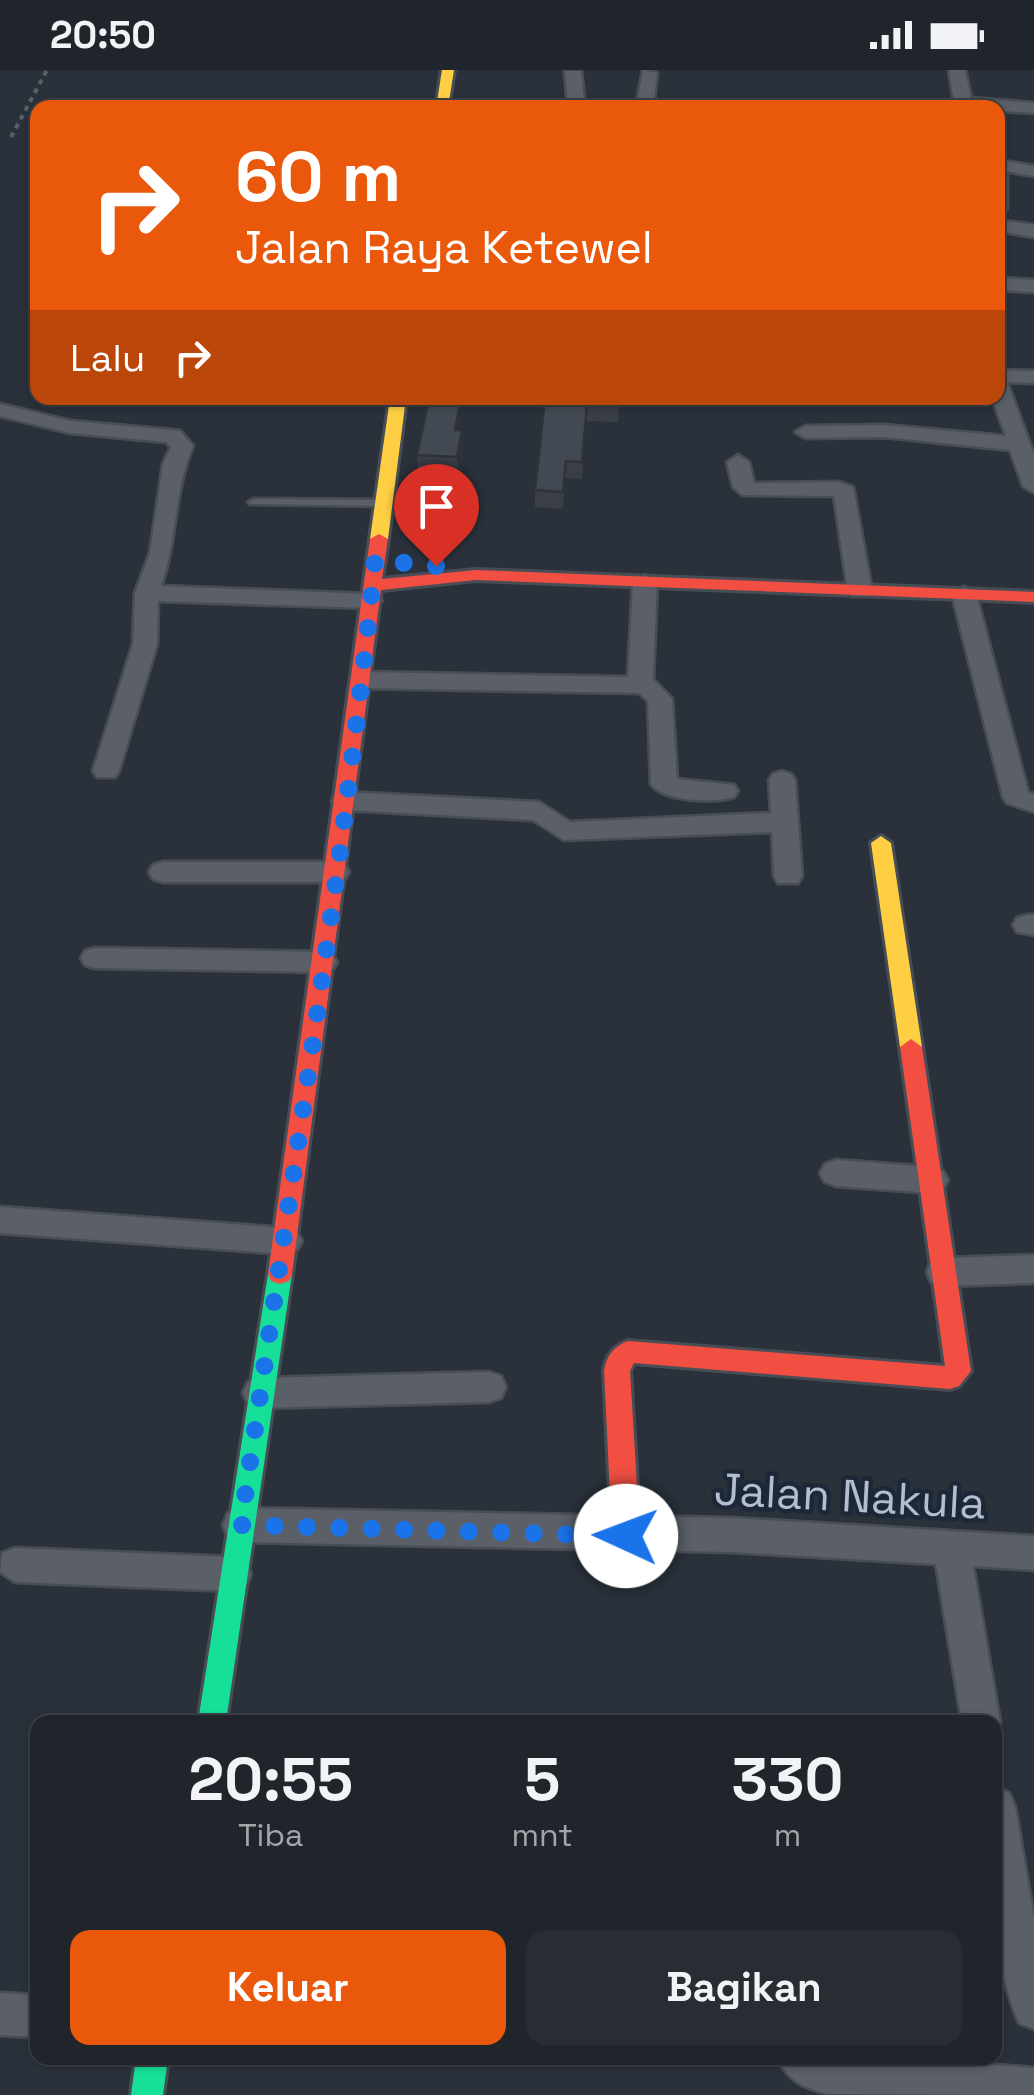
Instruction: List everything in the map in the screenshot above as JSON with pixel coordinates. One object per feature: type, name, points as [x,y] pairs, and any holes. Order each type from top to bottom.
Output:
[{"type":"street","points":[[443,100],[448,70]]},
{"type":"street","points":[[957,70],[962,100]]},
{"type":"street","points":[[573,72],[577,100]]},
{"type":"street","points":[[645,100],[650,73]]},
{"type":"street","points":[[1005,107],[1034,108]]},
{"type":"street","points":[[1005,167],[1034,171]]},
{"type":"street","points":[[1005,227],[1034,231]]},
{"type":"street","points":[[1005,284],[1034,286]]},
{"type":"street","points":[[1005,376],[1034,377]]},
{"type":"street","points":[[1005,402],[1034,486]]},
{"type":"street","points":[[213,1715],[286,1241],[397,405]]},
{"type":"street","points":[[0,410],[70,427],[172,436],[182,446],[174,464],[160,552],[147,593],[145,644],[106,771]]},
{"type":"street","points":[[806,432],[884,431],[1026,456]]},
{"type":"street","points":[[738,462],[744,487],[750,490],[845,492],[860,591]]},
{"type":"street","points":[[375,560],[418,562],[476,575],[1034,597]]},
{"type":"street","points":[[147,593],[371,593],[476,575]]},
{"type":"street","points":[[640,684],[645,582]]},
{"type":"street","points":[[964,594],[1016,797],[1034,803]]},
{"type":"street","points":[[362,680],[640,684],[654,690],[660,699],[664,784],[725,791]]},
{"type":"street","points":[[782,780],[788,876]]},
{"type":"street","points":[[345,801],[539,811],[564,831],[785,822]]},
{"type":"street","points":[[626,1536],[617,1371],[622,1357],[638,1351],[950,1378],[956,1375],[958,1365],[932,1180],[880,842]]},
{"type":"street","points":[[163,872],[335,872]]},
{"type":"street","points":[[95,958],[322,962]]},
{"type":"street","points":[[836,1173],[932,1180]]},
{"type":"street","points":[[0,1220],[286,1241]]},
{"type":"street","points":[[943,1272],[1034,1268]]},
{"type":"street","points":[[260,1393],[489,1387]]},
{"type":"street","name":"Jalan Nakula","points":[[241,1525],[732,1536],[1034,1553]]},
{"type":"street","points":[[952,1549],[980,1715]]},
{"type":"street","points":[[15,1565],[233,1574]]},
{"type":"street","points":[[1002,1849],[1025,1987],[1034,2008]]},
{"type":"street","points":[[0,2014],[30,2016]]},
{"type":"street","points":[[147,2095],[151,2065]]},
{"type":"street","points":[[809,2065],[828,2072],[1034,2090]]},
{"type":"lane","points":[[254,502],[384,503]]},
{"type":"path","points":[[31,100],[47,70]]},
{"type":"path","points":[[11,138],[30,102]]},
{"type":"building","points":[[428,405],[460,405],[455,430],[462,430],[457,457],[417,455]]},
{"type":"building","points":[[544,405],[587,405],[582,462],[566,461],[563,492],[535,490]]},
{"type":"traffic: fast","points":[[213,1715],[280,1274]]},
{"type":"traffic: fast","points":[[147,2095],[151,2065]]},
{"type":"traffic: slow","points":[[443,100],[448,70]]},
{"type":"traffic: slow","points":[[379,539],[397,405]]},
{"type":"traffic: slow","points":[[881,843],[911,1047]]},
{"type":"traffic: jam","points":[[280,1274],[379,539]]},
{"type":"traffic: jam","points":[[373,585],[476,575],[1034,597]]},
{"type":"traffic: jam","points":[[626,1535],[617,1371],[618,1363],[628,1352],[950,1378],[958,1371],[911,1047]]},
{"type":"route","points":[[436,566],[375,560],[286,1241],[241,1525],[626,1536]]}]
